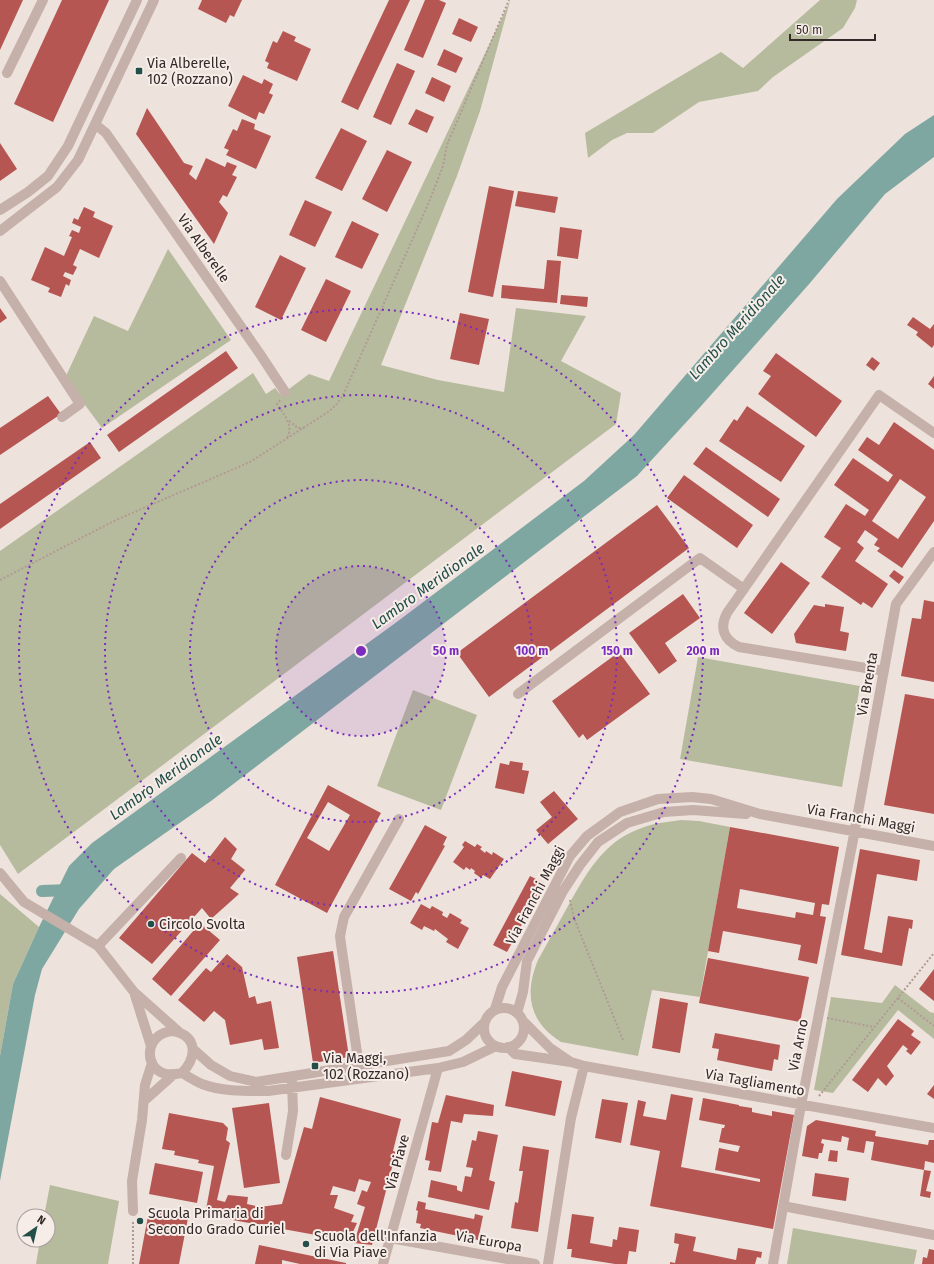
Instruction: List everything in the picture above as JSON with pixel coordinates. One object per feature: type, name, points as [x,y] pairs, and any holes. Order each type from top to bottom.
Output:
[{"type":"street","points":[[7,73],[43,0]]},
{"type":"street","points":[[0,210],[28,192],[48,176],[68,146],[137,0]]},
{"type":"street","points":[[0,231],[57,187],[78,160],[154,0]]},
{"type":"street","name":"Via Alberelle","points":[[95,124],[106,133],[134,172],[285,392]]},
{"type":"street","points":[[0,281],[80,404],[62,417]]},
{"type":"street","points":[[884,671],[739,647],[731,643],[726,637],[723,629],[723,620],[879,395],[934,433]]},
{"type":"street","name":"Via Brenta","points":[[854,831],[896,604],[934,552]]},
{"type":"street","points":[[518,694],[700,558],[744,589]]},
{"type":"street","name":"Via Franchi Maggi","points":[[495,1009],[502,987],[570,856],[586,836],[620,812],[658,800],[692,797],[711,799],[760,814],[934,846]]},
{"type":"street","name":"Via Franchi Maggi","points":[[520,1017],[527,961],[563,891],[580,865],[598,842],[627,823],[664,812],[693,810],[760,814]]},
{"type":"street","points":[[361,1078],[341,944],[341,926],[344,917],[399,819]]},
{"type":"street","name":"Via Arno","points":[[772,1264],[783,1206],[806,1106],[818,1016],[854,831]]},
{"type":"street","points":[[98,946],[181,858]]},
{"type":"street","points":[[0,873],[24,902],[98,946],[134,992],[188,1039],[193,1049],[211,1064],[230,1076],[256,1082],[450,1051],[466,1040],[484,1023]]},
{"type":"street","points":[[134,992],[151,1046]]},
{"type":"street","points":[[179,1032],[162,1033],[155,1038],[151,1046],[150,1054],[152,1063],[157,1069],[162,1073],[178,1074],[202,1084],[241,1091],[268,1091],[293,1088],[438,1068],[463,1062],[496,1046],[508,1047],[515,1044],[521,1038],[524,1031],[520,1017],[506,1008],[495,1009],[487,1016],[484,1023],[484,1030],[488,1039],[496,1046]]},
{"type":"street","name":"Via Tagliamento","points":[[520,1017],[550,1048],[571,1062]]},
{"type":"street","name":"Via Tagliamento","points":[[508,1047],[515,1054],[571,1062],[584,1066],[934,1128]]},
{"type":"street","points":[[145,1100],[190,1065],[193,1058],[193,1049]]},
{"type":"street","points":[[133,1211],[132,1181],[146,1085],[152,1063]]},
{"type":"street","points":[[548,1264],[572,1118],[584,1066]]},
{"type":"street","name":"Via Piave","points":[[383,1264],[438,1068]]},
{"type":"street","points":[[286,1155],[293,1111],[292,1077]]},
{"type":"street","points":[[783,1206],[934,1235]]},
{"type":"street","name":"Via Europa","points":[[390,1238],[535,1264]]},
{"type":"path","points":[[0,580],[116,520],[250,462],[306,427],[328,412],[336,404],[343,395],[349,382],[429,202],[443,166],[447,145],[508,0]]},
{"type":"path","points":[[285,392],[277,404],[288,421],[290,427],[286,440]]},
{"type":"path","points":[[288,421],[298,428],[306,427]]},
{"type":"path","points":[[569,897],[574,918],[623,1040]]},
{"type":"path","points":[[806,1106],[874,1027],[934,953]]},
{"type":"path","points":[[898,998],[934,1026]]},
{"type":"path","points":[[818,1016],[874,1027]]},
{"type":"path","points":[[132,1264],[133,1211]]},
{"type":"green space","points":[[820,0],[857,0],[855,8],[843,28],[773,77],[758,91],[699,102],[653,133],[627,133],[612,140],[588,158],[585,133],[721,52],[743,68]]},
{"type":"green space","points":[[510,1],[480,111],[457,176],[381,365],[438,380],[504,392],[516,308],[586,316],[561,361],[621,393],[616,424],[18,874],[0,845],[0,551],[253,373],[266,394],[275,388],[281,395],[309,374],[329,381]]},
{"type":"green space","points":[[168,249],[231,340],[102,428],[65,378],[94,316],[128,331]]},
{"type":"green space","points":[[698,657],[860,686],[842,787],[680,759]]},
{"type":"green space","points":[[413,690],[477,715],[441,810],[377,786]]},
{"type":"green space","points":[[681,820],[699,821],[730,827],[700,997],[652,990],[638,1056],[561,1042],[542,1026],[532,1006],[531,984],[538,960],[582,882],[605,851],[615,842],[639,829],[655,824]]},
{"type":"green space","points":[[0,894],[39,927],[13,984],[0,1056]]},
{"type":"green space","points":[[895,985],[930,1012],[934,1013],[934,1039],[898,1010],[833,1093],[814,1090],[831,997],[882,1003]]},
{"type":"green space","points":[[50,1185],[119,1201],[108,1264],[36,1264],[39,1248],[56,1248],[56,1208],[46,1208]]},
{"type":"green space","points":[[793,1228],[917,1250],[914,1264],[787,1264]]},
{"type":"water","name":"Lambro Meridionale","points":[[934,115],[934,157],[885,194],[810,283],[637,476],[211,801],[114,869],[79,909],[42,969],[35,995],[0,1181],[0,1056],[13,984],[69,866],[92,843],[394,624],[584,481],[634,435],[837,199],[905,134]]},
{"type":"building","points":[[0,0],[23,0],[0,50]]},
{"type":"building","points":[[62,0],[109,0],[53,122],[14,104]]},
{"type":"building","points":[[202,0],[242,0],[234,17],[230,15],[226,23],[198,9]]},
{"type":"building","points":[[389,0],[410,0],[358,110],[341,102]]},
{"type":"building","points":[[425,0],[439,0],[446,3],[423,58],[404,50]]},
{"type":"building","points":[[459,18],[478,27],[471,42],[452,34]]},
{"type":"building","points":[[283,31],[296,37],[294,41],[311,49],[297,81],[267,68],[269,63],[265,61],[273,41],[277,43]]},
{"type":"building","points":[[444,49],[463,58],[456,73],[437,65]]},
{"type":"building","points":[[397,63],[415,71],[391,125],[373,117]]},
{"type":"building","points":[[243,75],[262,84],[264,79],[273,84],[269,93],[273,95],[264,114],[259,112],[256,120],[228,106]]},
{"type":"building","points":[[432,77],[451,86],[444,102],[425,93]]},
{"type":"building","points":[[147,108],[184,163],[193,166],[189,174],[196,180],[206,158],[225,167],[227,162],[237,166],[232,175],[237,177],[227,197],[223,195],[219,202],[228,213],[214,244],[136,134]]},
{"type":"building","points":[[416,109],[434,117],[427,133],[408,124]]},
{"type":"building","points":[[242,119],[255,124],[254,129],[271,136],[256,169],[226,155],[229,150],[224,148],[233,129],[237,131]]},
{"type":"building","points":[[341,128],[367,141],[342,191],[315,178]]},
{"type":"building","points":[[0,143],[17,169],[0,181]]},
{"type":"building","points":[[387,150],[412,162],[387,212],[362,199]]},
{"type":"building","points":[[489,186],[514,191],[493,297],[468,292]]},
{"type":"building","points":[[518,191],[558,197],[555,213],[515,206]]},
{"type":"building","points":[[305,200],[332,212],[315,247],[289,235]]},
{"type":"building","points":[[84,207],[95,212],[93,217],[113,226],[99,258],[80,249],[73,265],[77,267],[73,275],[65,272],[63,276],[71,280],[69,286],[66,284],[61,297],[48,292],[50,288],[31,280],[45,247],[64,256],[72,237],[69,236],[72,230],[79,233],[81,227],[72,223],[74,218],[78,220]]},
{"type":"building","points":[[352,221],[379,234],[362,269],[335,257]]},
{"type":"building","points":[[560,227],[582,230],[578,259],[557,256]]},
{"type":"building","points":[[280,255],[306,268],[281,320],[255,307]]},
{"type":"building","points":[[547,260],[561,261],[557,303],[501,298],[502,285],[544,289]]},
{"type":"building","points":[[326,279],[351,291],[326,342],[301,330]]},
{"type":"building","points":[[561,295],[588,297],[587,307],[560,304]]},
{"type":"building","points":[[0,308],[7,318],[0,323]]},
{"type":"building","points":[[460,313],[489,319],[479,365],[450,359]]},
{"type":"building","points":[[913,317],[930,329],[934,324],[934,345],[932,348],[916,335],[918,332],[907,325]]},
{"type":"building","points":[[226,351],[238,368],[119,452],[107,435]]},
{"type":"building","points":[[776,353],[842,401],[816,437],[758,394],[771,376],[763,371]]},
{"type":"building","points":[[872,357],[880,363],[874,371],[866,365]]},
{"type":"building","points":[[934,376],[934,389],[928,384]]},
{"type":"building","points":[[48,396],[61,414],[0,455],[0,428]]},
{"type":"building","points":[[747,406],[805,446],[781,482],[719,441],[734,419],[737,421]]},
{"type":"building","points":[[894,422],[934,450],[934,521],[902,568],[877,551],[880,548],[874,545],[878,539],[865,530],[857,542],[864,548],[855,561],[888,584],[872,608],[863,602],[861,605],[821,577],[841,548],[824,537],[846,504],[865,516],[869,510],[834,485],[853,458],[888,482],[893,475],[858,450],[867,437],[879,445]],"holes":[[[900,479],[926,497],[898,539],[872,521]]]},
{"type":"building","points":[[90,442],[101,458],[0,529],[0,504]]},
{"type":"building","points":[[706,447],[780,499],[768,517],[693,464]]},
{"type":"building","points":[[684,475],[753,525],[737,548],[667,498]]},
{"type":"building","points":[[657,505],[689,548],[489,697],[457,653]]},
{"type":"building","points":[[781,562],[810,583],[772,634],[744,613]]},
{"type":"building","points":[[894,570],[904,577],[899,584],[889,576]]},
{"type":"building","points":[[683,594],[700,618],[665,643],[677,661],[659,674],[629,633]]},
{"type":"building","points":[[924,600],[934,602],[934,682],[901,676],[912,618],[921,619]]},
{"type":"building","points":[[825,604],[844,607],[840,631],[849,633],[846,651],[796,643],[794,634],[814,605],[825,607]]},
{"type":"building","points":[[619,652],[650,694],[587,740],[583,734],[579,738],[552,701]]},
{"type":"building","points":[[905,694],[934,699],[934,814],[884,805]]},
{"type":"building","points":[[510,761],[523,763],[522,770],[529,771],[524,794],[495,788],[500,763],[509,765]]},
{"type":"building","points":[[328,785],[381,813],[327,913],[275,885]],"holes":[[[328,802],[350,815],[329,851],[307,838]]]},
{"type":"building","points":[[554,791],[578,819],[548,844],[536,830],[552,817],[540,802]]},
{"type":"building","points":[[425,825],[447,837],[443,845],[445,846],[418,894],[416,892],[411,901],[389,889]]},
{"type":"building","points":[[730,827],[839,847],[829,905],[822,904],[820,916],[826,917],[817,964],[798,960],[801,945],[723,931],[719,953],[708,951]],"holes":[[[740,889],[815,903],[813,915],[796,912],[795,918],[737,908]]]},
{"type":"building","points":[[225,837],[237,849],[231,859],[245,870],[230,888],[239,894],[211,919],[202,908],[152,964],[119,938],[192,853],[205,863]]},
{"type":"building","points":[[465,841],[475,847],[477,844],[482,847],[480,849],[485,853],[486,851],[492,855],[493,852],[504,859],[490,879],[483,875],[481,878],[474,873],[475,871],[471,868],[470,870],[466,867],[464,870],[453,862],[464,847],[462,845]]},
{"type":"building","points":[[860,849],[920,860],[917,881],[877,874],[864,949],[882,953],[888,916],[913,920],[912,929],[909,928],[902,966],[841,955]]},
{"type":"building","points":[[530,876],[544,883],[507,952],[493,945]]},
{"type":"building","points":[[421,904],[430,909],[432,906],[443,912],[442,915],[447,918],[450,913],[462,920],[460,923],[469,928],[458,949],[446,942],[448,939],[435,929],[434,931],[424,926],[422,930],[410,923]]},
{"type":"building","points":[[200,923],[220,940],[171,996],[152,979]]},
{"type":"building","points":[[333,951],[349,1057],[313,1063],[297,957]]},
{"type":"building","points":[[227,954],[242,967],[249,998],[255,996],[257,1004],[271,1001],[279,1048],[264,1050],[262,1039],[230,1045],[225,1020],[214,1011],[204,1022],[178,1000],[206,968],[211,972]]},
{"type":"building","points":[[708,958],[809,977],[800,1022],[699,1003]]},
{"type":"building","points":[[934,969],[934,1001],[919,989]]},
{"type":"building","points":[[660,998],[688,1003],[680,1053],[652,1048]]},
{"type":"building","points":[[898,1019],[914,1031],[911,1035],[921,1042],[911,1055],[906,1051],[908,1049],[903,1045],[887,1066],[894,1076],[886,1086],[878,1078],[868,1092],[852,1080]]},
{"type":"building","points":[[715,1033],[780,1045],[778,1060],[774,1059],[772,1071],[717,1060],[719,1049],[712,1048]]},
{"type":"building","points":[[512,1071],[562,1081],[555,1116],[505,1106]]},
{"type":"building","points":[[934,1085],[934,1099],[927,1094]]},
{"type":"building","points":[[671,1094],[693,1098],[681,1167],[760,1182],[760,1179],[715,1170],[719,1148],[738,1152],[740,1146],[719,1142],[722,1128],[724,1128],[725,1125],[699,1120],[703,1098],[752,1108],[752,1112],[772,1116],[772,1111],[794,1115],[773,1229],[650,1206],[660,1151],[630,1145],[638,1100],[646,1102],[643,1116],[666,1120]]},
{"type":"building","points":[[446,1095],[494,1105],[493,1116],[464,1114],[462,1123],[451,1121],[441,1172],[428,1170],[430,1161],[425,1160],[432,1122],[438,1123]]},
{"type":"building","points":[[320,1097],[401,1119],[393,1151],[396,1152],[372,1245],[354,1243],[365,1207],[357,1204],[362,1190],[367,1192],[371,1182],[359,1179],[355,1192],[333,1186],[330,1195],[338,1195],[334,1208],[354,1215],[351,1222],[357,1223],[349,1241],[205,1215],[214,1166],[198,1163],[199,1160],[174,1155],[175,1151],[162,1149],[169,1113],[223,1123],[228,1128],[226,1140],[230,1143],[217,1200],[225,1202],[228,1195],[248,1197],[247,1204],[260,1207],[282,1204],[304,1127],[312,1129]]},
{"type":"building","points":[[602,1099],[628,1103],[621,1143],[595,1138]]},
{"type":"building","points":[[269,1103],[280,1183],[244,1188],[232,1108]]},
{"type":"building","points":[[816,1120],[876,1131],[875,1136],[928,1145],[929,1140],[934,1140],[934,1163],[925,1161],[924,1170],[871,1160],[874,1142],[866,1141],[864,1153],[847,1150],[849,1138],[842,1136],[841,1142],[822,1139],[821,1143],[824,1144],[822,1153],[819,1153],[818,1159],[802,1156],[807,1126]]},
{"type":"building","points":[[478,1131],[498,1135],[489,1180],[495,1182],[489,1210],[428,1197],[431,1180],[457,1186],[457,1190],[462,1192],[465,1176],[471,1177],[473,1168],[466,1167],[472,1140],[476,1141]]},
{"type":"building","points":[[523,1146],[549,1150],[538,1232],[511,1228],[515,1202],[518,1203],[523,1171],[519,1171]]},
{"type":"building","points":[[830,1150],[838,1151],[837,1162],[828,1161]]},
{"type":"building","points":[[155,1163],[203,1172],[197,1203],[149,1194]]},
{"type":"building","points":[[924,1170],[931,1171],[926,1191],[931,1192],[930,1198],[920,1196]]},
{"type":"building","points":[[815,1173],[849,1178],[846,1201],[812,1196]]},
{"type":"building","points":[[418,1201],[426,1203],[425,1209],[474,1219],[475,1214],[483,1216],[478,1240],[420,1228],[421,1224],[416,1223]]},
{"type":"building","points":[[149,1211],[188,1218],[179,1264],[139,1264]]},
{"type":"building","points":[[572,1214],[594,1217],[590,1243],[612,1247],[613,1239],[617,1240],[619,1227],[639,1230],[636,1252],[629,1251],[627,1264],[615,1264],[571,1257],[572,1249],[567,1249]]},
{"type":"building","points":[[675,1233],[696,1237],[693,1251],[736,1260],[738,1248],[762,1252],[761,1258],[757,1257],[755,1264],[670,1264],[670,1262],[675,1263],[679,1244],[674,1243]]},
{"type":"building","points":[[259,1245],[346,1264],[300,1264],[282,1260],[282,1264],[255,1264]]},
{"type":"building","points":[[929,1249],[934,1250],[934,1264],[922,1264],[923,1257],[927,1258]]},
{"type":"waterway","points":[[42,891],[71,890]]},
{"type":"place","name":"Via Alberelle, 102 (Rozzano)","points":[[139,71]]},
{"type":"place","name":"Circolo Svolta","points":[[151,924]]},
{"type":"place","name":"Via Maggi, 102 (Rozzano)","points":[[315,1066]]},
{"type":"place","name":"Scuola Primaria di Secondo Grado Curiel","points":[[140,1221]]},
{"type":"place","name":"Scuola dell'Infanzia di Via Piave","points":[[306,1244]]}]
